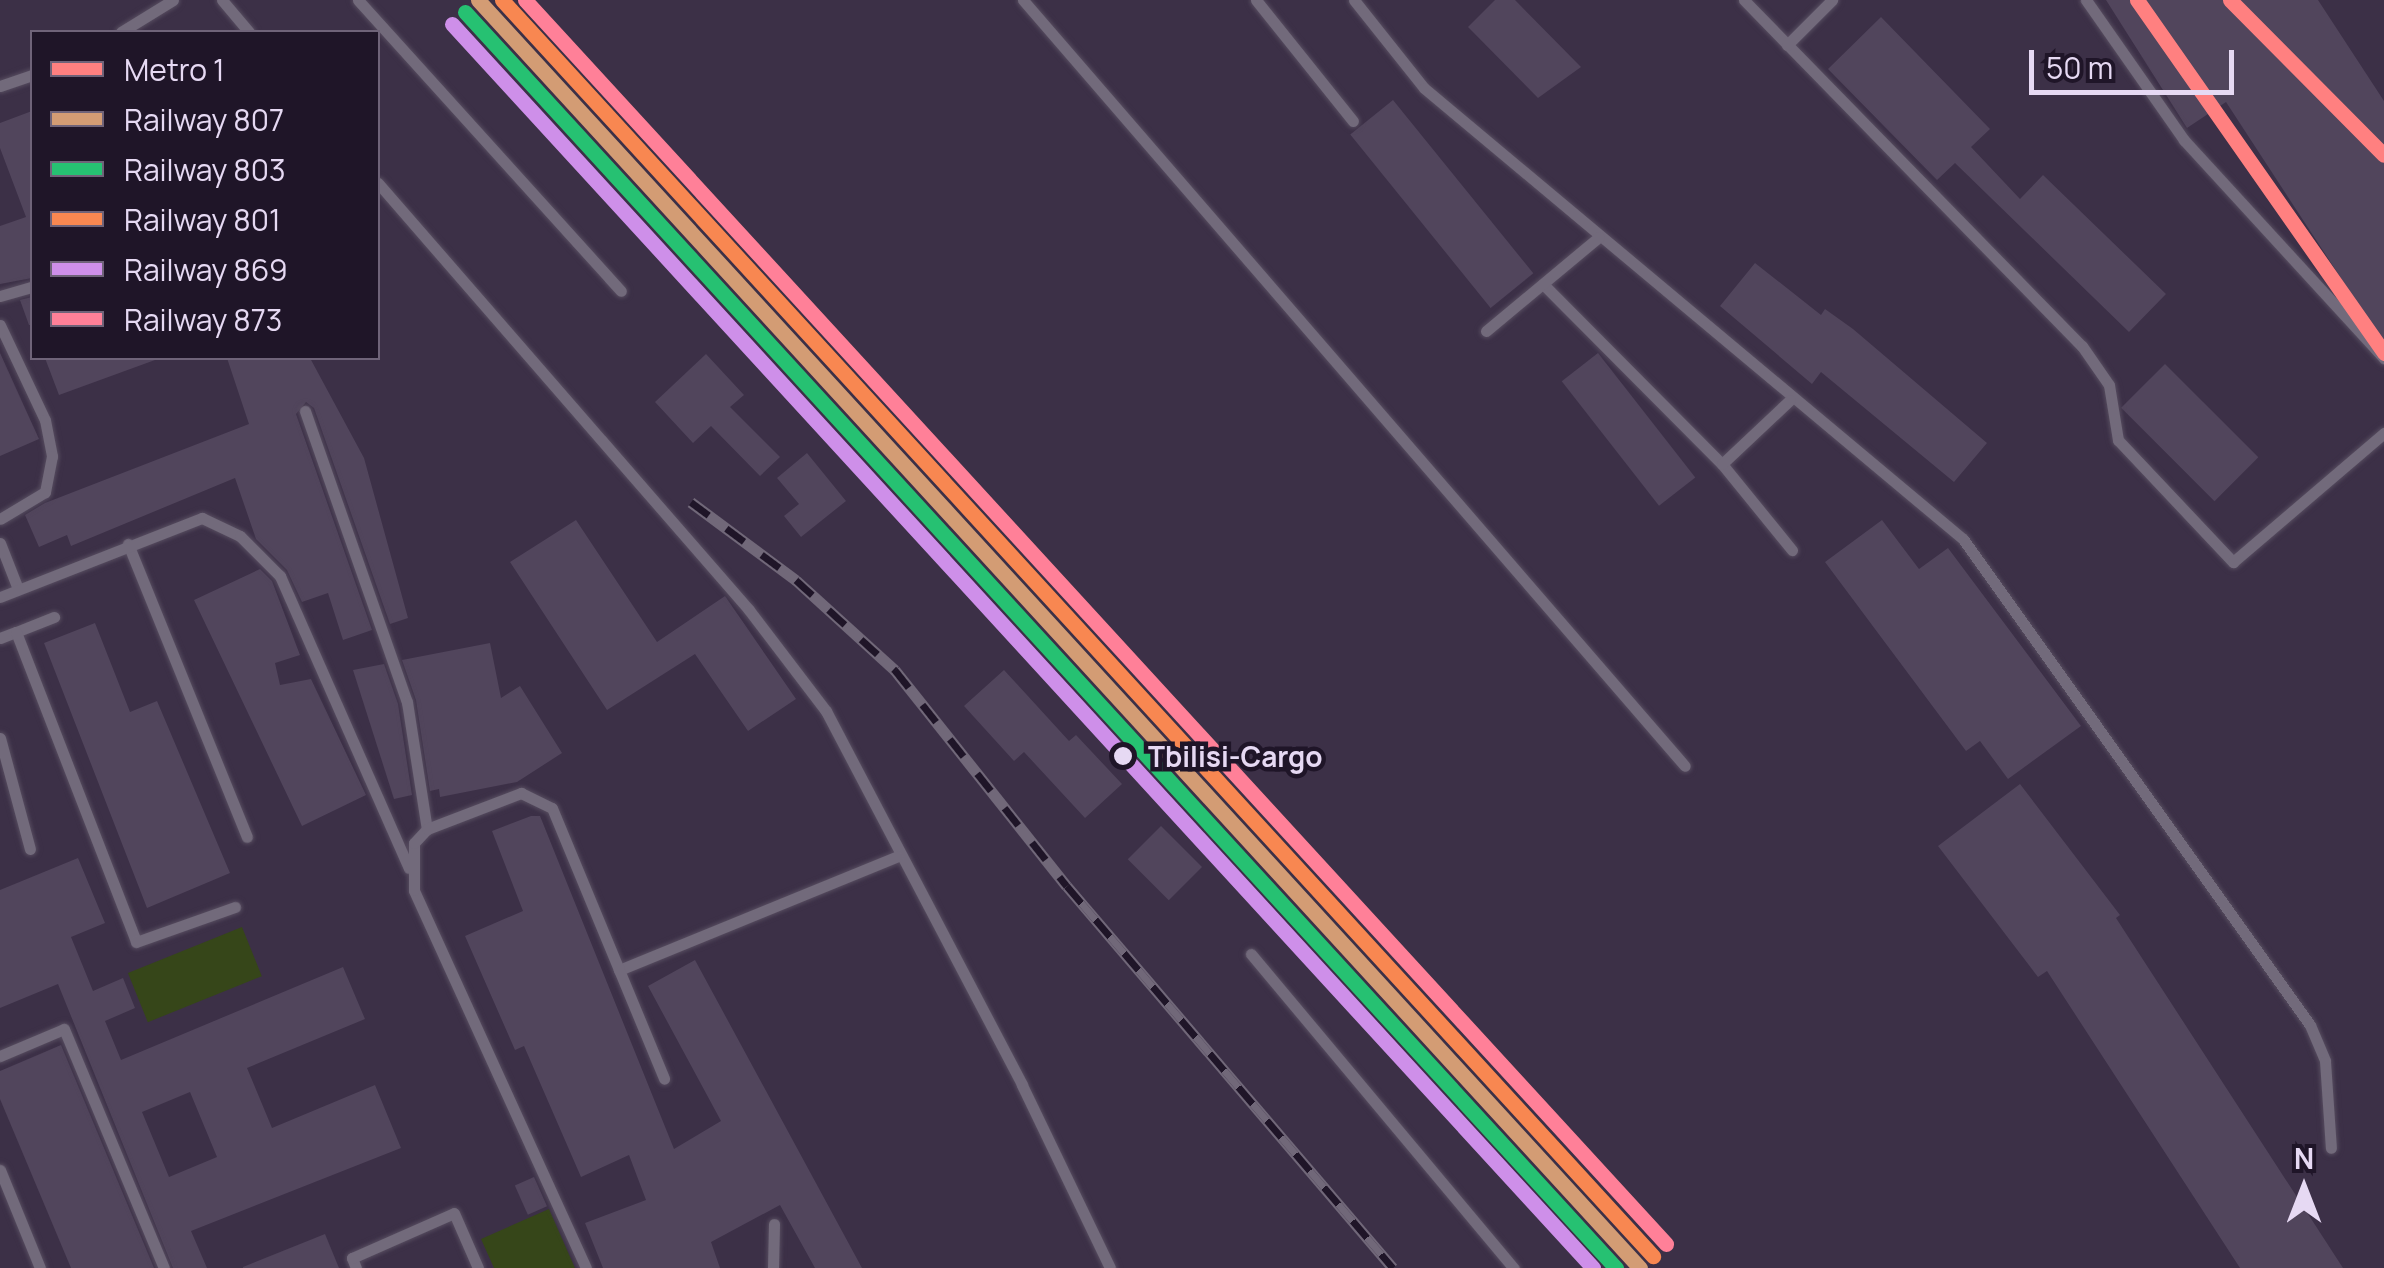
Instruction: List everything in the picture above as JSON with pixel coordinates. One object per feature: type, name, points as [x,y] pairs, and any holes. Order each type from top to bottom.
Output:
[{"type":"lane","points":[[124,30],[173,0]]},
{"type":"lane","points":[[222,0],[248,30]]},
{"type":"lane","points":[[358,0],[621,291]]},
{"type":"lane","points":[[1023,0],[1685,766]]},
{"type":"lane","points":[[1256,0],[1353,121]]},
{"type":"lane","points":[[1354,0],[1424,88],[1790,400],[1963,540],[2310,1025],[2326,1060],[2331,1148]]},
{"type":"lane","points":[[1744,0],[2082,346],[2109,386],[2118,440],[2233,562],[2384,433]]},
{"type":"lane","points":[[1787,44],[1832,0]]},
{"type":"lane","points":[[2086,0],[2184,140],[2384,358]]},
{"type":"lane","points":[[0,86],[30,76]]},
{"type":"lane","points":[[380,185],[749,610],[826,712],[898,856],[1022,1085],[1110,1268]]},
{"type":"lane","points":[[1486,331],[1599,238]]},
{"type":"lane","points":[[1544,284],[1722,464],[1792,550]]},
{"type":"lane","points":[[0,296],[30,288]]},
{"type":"lane","points":[[0,325],[45,420],[52,456],[45,492],[0,519]]},
{"type":"lane","points":[[1722,464],[1790,400]]},
{"type":"lane","points":[[305,411],[407,702],[427,829]]},
{"type":"lane","points":[[0,597],[202,518],[214,520],[280,576],[533,1162],[586,1268]]},
{"type":"lane","points":[[0,543],[18,589]]},
{"type":"lane","points":[[128,544],[247,837]]},
{"type":"lane","points":[[0,638],[54,617]]},
{"type":"lane","points":[[16,632],[136,942],[235,907]]},
{"type":"lane","points":[[0,738],[30,849]]},
{"type":"lane","points":[[409,868],[414,843],[427,829],[498,798],[538,796],[552,808],[664,1079]]},
{"type":"lane","points":[[619,970],[898,856]]},
{"type":"lane","points":[[1252,954],[1514,1268]]},
{"type":"lane","points":[[0,1056],[64,1029],[164,1268]]},
{"type":"lane","points":[[0,1170],[40,1268]]},
{"type":"lane","points":[[356,1268],[352,1258],[454,1213],[478,1268]]},
{"type":"lane","points":[[773,1268],[774,1224]]},
{"type":"green space","points":[[242,927],[262,976],[148,1022],[128,973]]},
{"type":"green space","points":[[549,1209],[575,1268],[494,1268],[481,1239]]},
{"type":"building","points":[[1495,0],[1515,0],[1581,67],[1538,98],[1468,27]]},
{"type":"building","points":[[2106,0],[2318,0],[2384,101],[2384,344],[2226,102],[2187,128]]},
{"type":"building","points":[[1881,17],[1990,129],[1971,147],[2020,199],[2043,175],[2166,294],[2129,332],[1955,163],[1937,180],[1828,69]]},
{"type":"building","points":[[1393,100],[1533,273],[1491,308],[1350,135]]},
{"type":"building","points":[[30,112],[30,278],[0,284],[0,226],[26,217],[0,148],[0,123]]},
{"type":"building","points":[[1755,263],[1821,315],[1825,309],[1853,329],[1987,443],[1954,482],[1821,372],[1812,384],[1720,306]]},
{"type":"building","points":[[30,298],[30,325],[29,325],[20,300]]},
{"type":"building","points":[[0,353],[39,439],[0,456]]},
{"type":"building","points":[[1598,353],[1695,478],[1659,506],[1562,381]]},
{"type":"building","points":[[706,354],[744,395],[730,407],[780,457],[760,476],[711,426],[693,443],[655,402]]},
{"type":"building","points":[[46,360],[155,360],[59,395]]},
{"type":"building","points":[[228,360],[311,360],[364,458],[408,618],[390,624],[314,408],[306,402],[296,414],[372,630],[343,640],[328,593],[302,602],[287,570],[256,539],[235,478],[71,546],[67,535],[39,547],[25,515],[45,503],[249,424]]},
{"type":"building","points":[[2165,364],[2258,457],[2214,501],[2121,408]]},
{"type":"building","points":[[807,453],[846,501],[801,537],[784,516],[799,504],[777,478]]},
{"type":"building","points":[[576,520],[657,642],[725,596],[796,699],[748,731],[695,654],[607,710],[510,562]]},
{"type":"building","points":[[1882,520],[1919,569],[1948,548],[2081,726],[2008,779],[1980,741],[1966,751],[1825,562]]},
{"type":"building","points":[[260,569],[272,581],[300,655],[275,663],[280,685],[311,679],[366,795],[302,826],[194,600]]},
{"type":"building","points":[[95,623],[130,712],[157,701],[230,873],[147,908],[44,643]]},
{"type":"building","points":[[490,643],[501,698],[520,686],[562,753],[517,782],[440,797],[439,789],[430,791],[416,700],[402,660]]},
{"type":"building","points":[[384,664],[398,704],[412,795],[394,799],[353,670]]},
{"type":"building","points":[[1004,670],[1069,741],[1076,735],[1122,784],[1085,818],[1024,752],[1014,761],[964,706]]},
{"type":"building","points":[[2020,784],[2120,915],[2116,918],[2343,1268],[2240,1268],[2047,971],[2038,977],[1938,846]]},
{"type":"building","points":[[540,816],[674,1149],[721,1121],[648,986],[695,960],[862,1268],[815,1268],[780,1205],[711,1242],[720,1268],[603,1268],[585,1223],[646,1200],[629,1155],[581,1177],[524,1046],[515,1050],[465,936],[523,911],[492,831]]},
{"type":"building","points":[[1161,826],[1202,867],[1169,900],[1128,859]]},
{"type":"building","points":[[78,858],[105,923],[71,937],[93,991],[123,978],[135,1008],[105,1021],[121,1060],[343,967],[365,1019],[247,1068],[272,1128],[375,1085],[401,1148],[191,1231],[207,1268],[173,1268],[58,984],[0,1008],[0,890]],"holes":[[[190,1092],[217,1157],[169,1177],[142,1112]]]},
{"type":"building","points":[[61,1045],[154,1268],[71,1268],[0,1099],[0,1071]]},
{"type":"building","points":[[534,1177],[547,1206],[528,1215],[515,1186]]},
{"type":"building","points":[[325,1234],[339,1268],[243,1268],[243,1267]]},
{"type":"railway","points":[[691,502],[796,580],[895,670],[1067,886],[1393,1268]]},
{"type":"metro line","name":"1","points":[[2137,0],[2384,353]]},
{"type":"metro line","name":"1","points":[[2230,0],[2384,155]]},
{"type":"rail line","name":"807","points":[[478,0],[1640,1268]]},
{"type":"rail line","name":"801","points":[[502,0],[1653,1256]]},
{"type":"rail line","name":"873","points":[[525,0],[1666,1244]]},
{"type":"rail line","name":"803","points":[[465,12],[1616,1268]]},
{"type":"rail line","name":"869","points":[[452,24],[1593,1268]]},
{"type":"place","name":"Tbilisi-Cargo","points":[[1123,756]]}]
